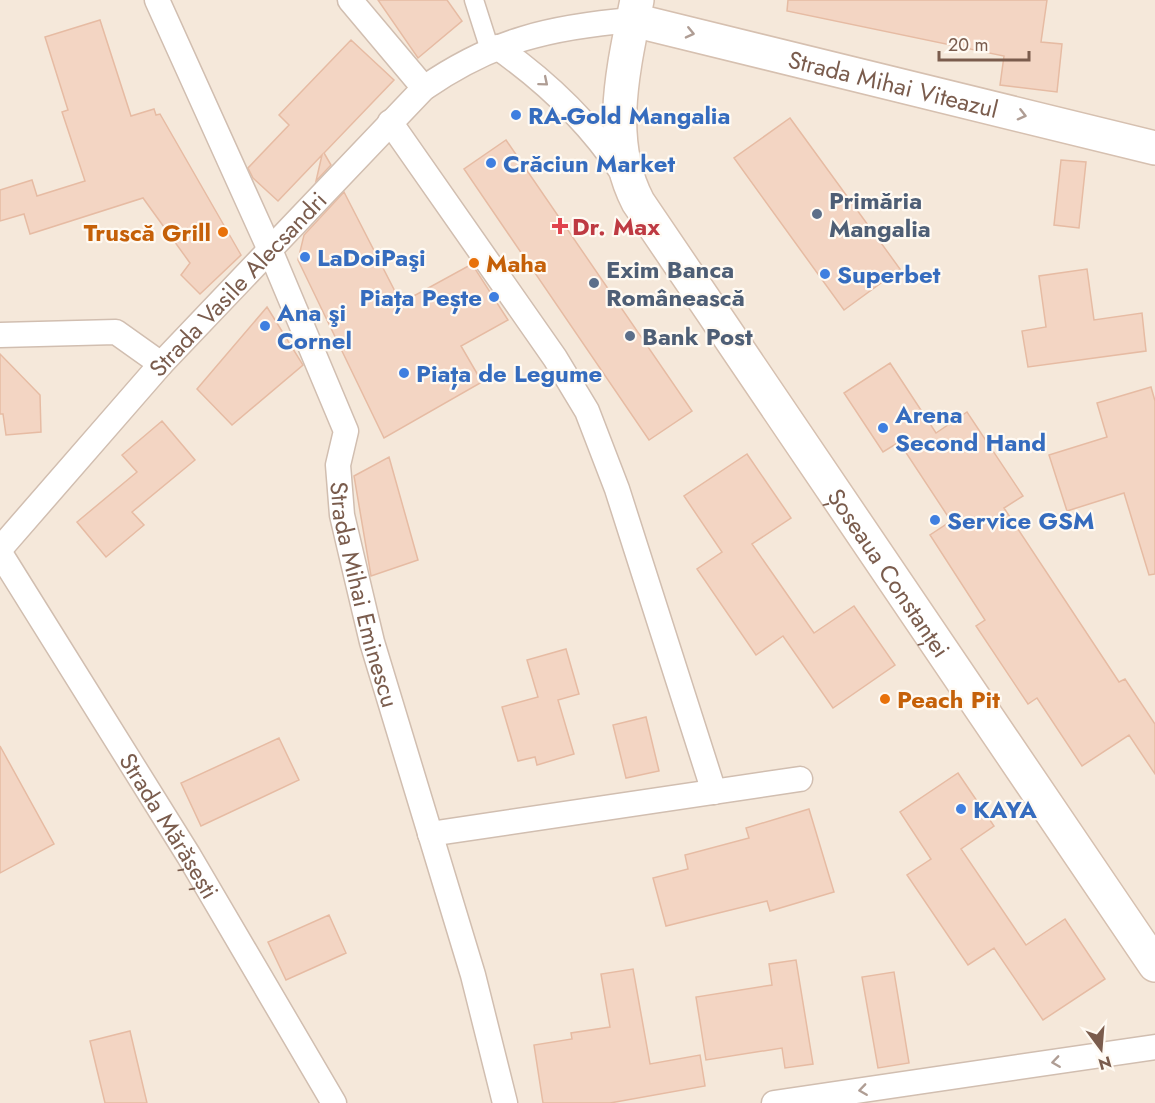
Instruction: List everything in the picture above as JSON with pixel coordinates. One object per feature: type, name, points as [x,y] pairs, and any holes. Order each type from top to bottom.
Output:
[{"type":"main road","name":"Strada Mihai Viteazul","points":[[635,10],[1155,148]]},
{"type":"main road","name":"Șoseaua Constanței","points":[[635,10],[620,99],[620,141],[626,177],[638,202],[1155,965]]},
{"type":"street","name":"Strada Mihai Eminescu","points":[[157,0],[270,250],[346,431],[338,465],[342,515],[372,642],[473,975],[505,1103]]},
{"type":"street","points":[[350,0],[424,88]]},
{"type":"street","points":[[474,0],[494,49],[528,68],[582,118],[626,177]]},
{"type":"street","name":"Strada Vasile Alecsandri","points":[[0,551],[161,364],[424,88],[460,63],[494,49],[542,33],[587,24],[635,10]]},
{"type":"street","points":[[390,122],[555,358],[587,411],[617,489],[714,792]]},
{"type":"street","points":[[0,335],[116,332],[161,364]]},
{"type":"street","name":"Strada Mărășești","points":[[0,551],[189,856],[334,1103]]},
{"type":"street","points":[[430,834],[800,779]]},
{"type":"street","points":[[774,1103],[1155,1047]]},
{"type":"shaded area","points":[[0,0],[1155,0],[1155,1103],[0,1103]]},
{"type":"building","points":[[378,0],[447,0],[462,21],[418,58]]},
{"type":"building","points":[[788,0],[1047,0],[1041,42],[1062,44],[1057,92],[1000,85],[1004,56],[787,11]]},
{"type":"building","points":[[100,20],[131,116],[154,109],[156,115],[160,114],[241,255],[200,294],[181,275],[190,263],[143,198],[30,234],[24,214],[0,221],[0,190],[32,180],[37,196],[85,181],[62,112],[68,110],[45,37]]},
{"type":"building","points":[[351,40],[394,80],[324,153],[331,165],[316,181],[322,155],[278,201],[253,178],[248,168],[289,125],[279,115]]},
{"type":"building","name":"Primăria Mangalia","points":[[790,118],[900,269],[844,310],[734,158]]},
{"type":"building","points":[[506,140],[692,411],[649,440],[464,169]]},
{"type":"building","points":[[1061,160],[1086,162],[1079,228],[1054,225]]},
{"type":"building","points":[[344,192],[401,303],[472,264],[508,320],[461,346],[482,382],[384,438],[298,260],[304,235]]},
{"type":"building","points":[[1087,269],[1094,320],[1142,313],[1146,351],[1028,367],[1022,331],[1046,327],[1039,276]]},
{"type":"building","points":[[267,307],[303,365],[232,425],[197,389]]},
{"type":"building","points":[[0,354],[40,395],[41,432],[6,435],[3,414],[0,414]]},
{"type":"building","points":[[890,363],[936,433],[967,412],[1023,496],[1004,508],[1119,682],[1125,679],[1155,724],[1155,774],[1129,735],[1082,766],[1037,698],[1028,704],[976,626],[985,620],[930,535],[951,521],[899,442],[883,452],[844,393]]},
{"type":"building","points":[[1151,387],[1155,401],[1155,574],[1149,575],[1124,493],[1067,511],[1049,455],[1107,437],[1097,403]]},
{"type":"building","points":[[162,421],[195,460],[132,512],[144,525],[106,557],[77,522],[137,472],[122,455]]},
{"type":"building","points":[[747,454],[791,518],[752,544],[814,633],[854,606],[895,665],[833,708],[783,636],[756,655],[697,569],[722,552],[684,496]]},
{"type":"building","points":[[389,457],[418,560],[371,576],[354,476]]},
{"type":"building","points":[[566,649],[579,694],[558,700],[574,754],[537,765],[535,757],[518,761],[502,707],[538,697],[527,660]]},
{"type":"building","points":[[646,717],[659,771],[626,778],[613,725]]},
{"type":"building","points":[[279,738],[299,780],[201,826],[181,783]]},
{"type":"building","points":[[0,746],[54,844],[0,873]]},
{"type":"building","points":[[958,773],[994,826],[961,849],[1026,945],[1065,919],[1105,979],[1043,1020],[994,948],[968,965],[907,875],[931,859],[900,812]]},
{"type":"building","points":[[809,809],[834,892],[770,911],[767,901],[666,926],[653,878],[688,869],[685,855],[749,838],[746,828]]},
{"type":"building","points":[[329,915],[346,953],[286,980],[268,942]]},
{"type":"building","points":[[796,960],[813,1064],[785,1068],[782,1048],[706,1060],[696,997],[772,985],[769,964]]},
{"type":"building","points":[[633,969],[650,1064],[700,1055],[705,1086],[610,1103],[543,1103],[534,1045],[572,1039],[571,1033],[610,1027],[601,974]]},
{"type":"building","points":[[894,972],[909,1063],[878,1068],[862,977]]},
{"type":"building","points":[[130,1031],[147,1103],[105,1103],[90,1041]]},
{"type":"place","name":"RA-Gold Mangalia","points":[[516,115]]},
{"type":"place","name":"Crăciun Market","points":[[491,163]]},
{"type":"place","name":"Primăria Mangalia","points":[[817,214]]},
{"type":"place","name":"Dr. Max","points":[[560,226]]},
{"type":"place","name":"Truscă Grill","points":[[223,232]]},
{"type":"place","name":"LaDoiPaşi","points":[[305,257]]},
{"type":"place","name":"Maha","points":[[474,263]]},
{"type":"place","name":"Superbet","points":[[825,274]]},
{"type":"place","name":"Exim Banca Românească","points":[[594,283]]},
{"type":"place","name":"Piața Pește","points":[[494,297]]},
{"type":"place","name":"Ana şi Cornel","points":[[265,326]]},
{"type":"place","name":"Bank Post","points":[[630,336]]},
{"type":"place","name":"Piața de Legume","points":[[404,373]]},
{"type":"place","name":"Arena Second Hand","points":[[883,428]]},
{"type":"place","name":"Service GSM","points":[[935,520]]},
{"type":"place","name":"Peach Pit","points":[[885,699]]},
{"type":"place","name":"KAYA","points":[[961,809]]}]
